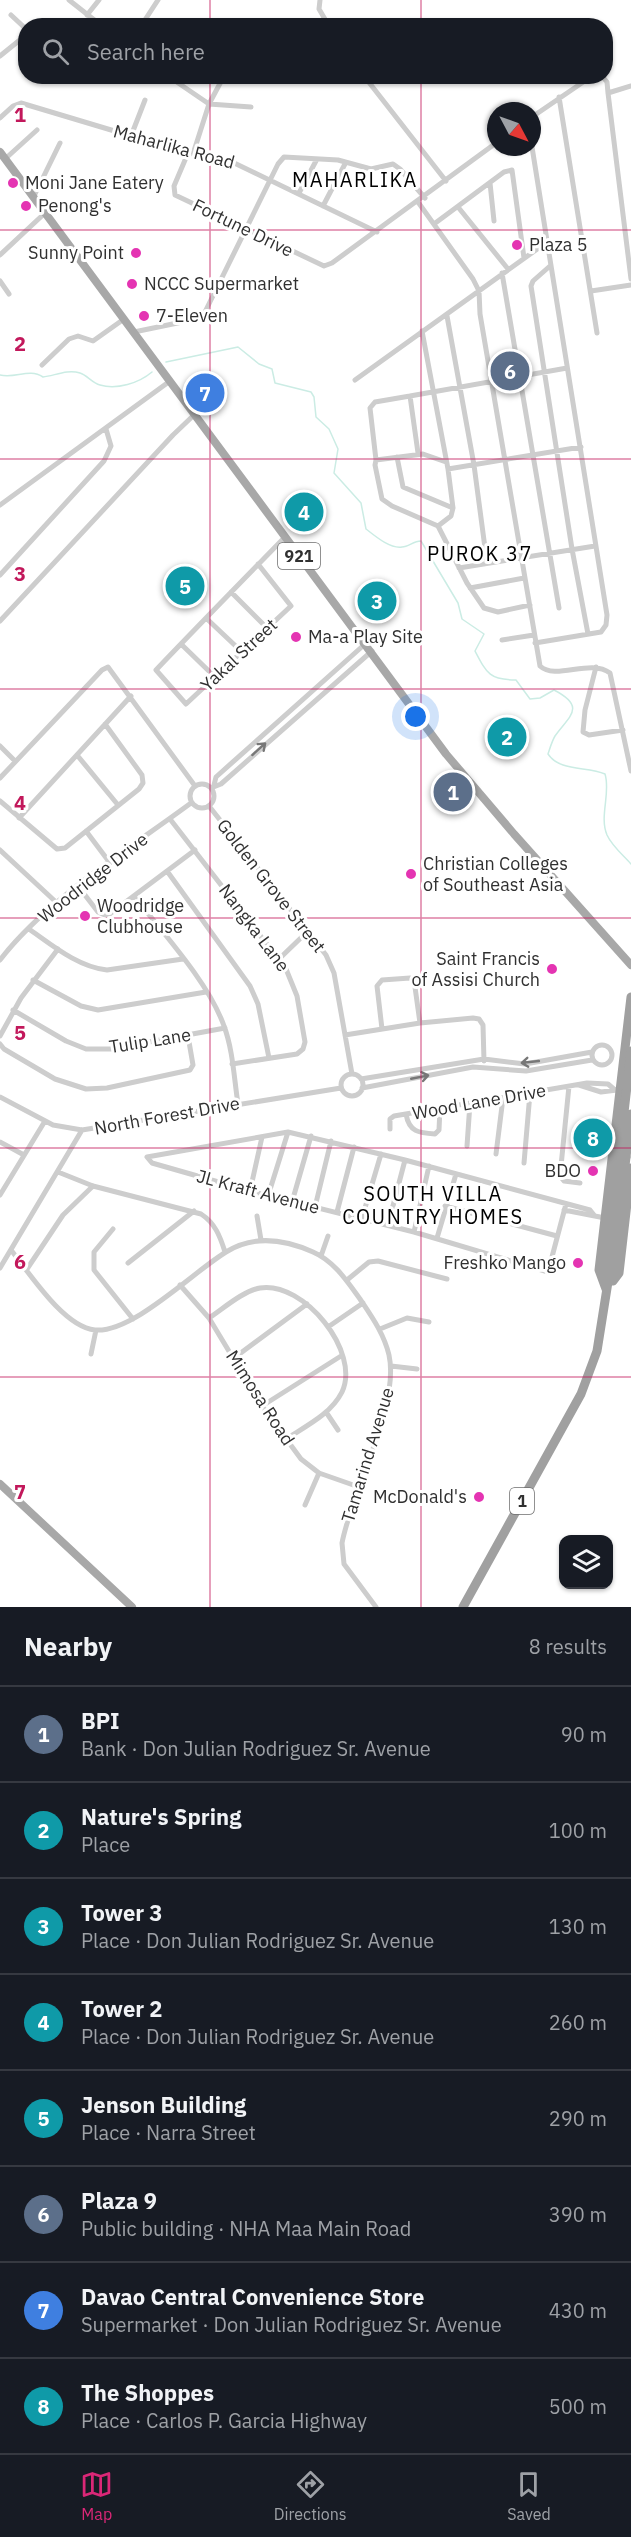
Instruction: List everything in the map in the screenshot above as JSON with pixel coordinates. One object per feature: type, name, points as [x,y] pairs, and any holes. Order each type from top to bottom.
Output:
[{"type":"highway","name":"1","points":[[463,1607],[581,1394],[597,1351],[607,1286],[613,1272],[629,1056],[631,997]]},
{"type":"highway","name":"1","points":[[607,1286],[599,1270],[618,1090],[629,1056]]},
{"type":"highway","points":[[618,1090],[631,1092]]},
{"type":"highway","name":"1","points":[[622,1156],[631,1114]]},
{"type":"highway","points":[[614,1138],[631,1140]]},
{"type":"highway","name":"1","points":[[607,1286],[619,1273],[631,1170]]},
{"type":"main road","name":"921","points":[[2,156],[372,651],[446,754],[631,965]]},
{"type":"main road","points":[[0,1484],[132,1607]]},
{"type":"street","points":[[69,0],[91,18]]},
{"type":"street","points":[[87,15],[99,0]]},
{"type":"street","points":[[146,18],[158,0]]},
{"type":"street","points":[[320,0],[319,9],[324,18]]},
{"type":"street","points":[[11,15],[18,21]]},
{"type":"street","points":[[0,56],[18,41]]},
{"type":"street","points":[[177,84],[209,104],[251,107]]},
{"type":"street","points":[[190,153],[209,104],[220,84]]},
{"type":"street","points":[[370,84],[446,181]]},
{"type":"street","points":[[541,110],[579,84]]},
{"type":"street","points":[[607,84],[631,279]]},
{"type":"street","points":[[608,93],[631,86]]},
{"type":"street","points":[[559,97],[597,333]]},
{"type":"street","points":[[131,136],[145,100]]},
{"type":"street","name":"Maharlika Road","points":[[0,118],[13,106],[21,103],[190,153],[228,160],[377,232]]},
{"type":"street","points":[[2,156],[37,130]]},
{"type":"street","points":[[34,196],[60,143]]},
{"type":"street","points":[[377,232],[487,150]]},
{"type":"street","name":"Fortune Drive","points":[[190,153],[174,186],[175,195],[320,265],[332,263],[377,232]]},
{"type":"street","points":[[533,156],[607,621],[601,632],[535,643]]},
{"type":"street","points":[[134,332],[203,316],[284,157],[346,162],[371,169],[389,164],[397,166],[425,198]]},
{"type":"street","points":[[298,193],[317,159]]},
{"type":"street","points":[[323,206],[346,162]]},
{"type":"street","points":[[434,224],[511,169],[524,258]]},
{"type":"street","points":[[490,183],[494,220]]},
{"type":"street","points":[[418,202],[465,265],[478,291],[539,663],[545,670],[596,667],[604,669],[612,676],[631,771]]},
{"type":"street","points":[[458,207],[505,271],[559,608]]},
{"type":"street","points":[[0,255],[46,212]]},
{"type":"street","points":[[355,380],[547,242]]},
{"type":"street","points":[[550,266],[531,284],[572,549],[588,634]]},
{"type":"street","points":[[0,281],[9,294]]},
{"type":"street","points":[[591,291],[631,285]]},
{"type":"street","points":[[447,316],[474,465],[487,563]]},
{"type":"street","points":[[42,364],[69,339],[78,336],[93,341],[124,319]]},
{"type":"street","points":[[422,331],[453,508],[451,516],[438,526]]},
{"type":"street","points":[[530,605],[494,612],[484,608],[470,588],[438,526],[392,506],[382,499],[375,465],[370,405],[567,368]]},
{"type":"street","points":[[0,505],[170,381]]},
{"type":"street","points":[[410,396],[418,453]]},
{"type":"street","points":[[0,621],[195,414]]},
{"type":"street","points":[[0,574],[109,454],[111,446],[106,429]]},
{"type":"street","points":[[376,460],[418,453],[429,455],[447,465],[474,465],[581,447]]},
{"type":"street","points":[[396,457],[403,487],[453,508]]},
{"type":"street","points":[[215,677],[182,644],[285,537]]},
{"type":"street","points":[[459,568],[595,546]]},
{"type":"street","name":"Yakal Street","points":[[182,644],[156,670],[186,704],[291,606],[258,564]]},
{"type":"street","points":[[470,588],[524,578]]},
{"type":"street","points":[[231,592],[267,628]]},
{"type":"street","points":[[206,618],[242,652]]},
{"type":"street","points":[[502,640],[534,635]]},
{"type":"street","points":[[365,643],[216,777],[213,787],[214,799],[209,806],[200,808],[192,802],[189,795],[195,786],[204,783],[213,787],[221,784],[372,651]]},
{"type":"street","points":[[0,778],[102,670],[108,667],[195,786]]},
{"type":"street","points":[[596,667],[585,710],[583,732],[589,735],[623,730]]},
{"type":"street","points":[[20,818],[131,696]]},
{"type":"street","points":[[294,707],[299,713]]},
{"type":"street","points":[[0,801],[59,850],[86,831],[139,789],[144,779],[105,724]]},
{"type":"street","points":[[0,746],[15,761]]},
{"type":"street","points":[[77,755],[118,806]]},
{"type":"street","name":"Woodridge Drive","points":[[0,960],[29,928],[57,903],[192,802]]},
{"type":"street","name":"Golden Grove Street","points":[[209,806],[326,955],[334,973],[352,1074]]},
{"type":"street","name":"Nangka Lane","points":[[170,819],[279,959],[286,969],[297,996],[305,1046],[297,1054],[232,1064]]},
{"type":"street","points":[[86,831],[110,863]]},
{"type":"street","points":[[0,850],[57,903]]},
{"type":"street","points":[[78,886],[98,912],[104,916],[111,914],[195,850]]},
{"type":"street","points":[[167,871],[250,986],[258,1004],[269,1058]]},
{"type":"street","points":[[134,896],[206,992],[225,1028],[238,1104]]},
{"type":"street","points":[[29,928],[58,949],[90,967],[107,970],[183,959]]},
{"type":"street","points":[[279,959],[308,932]]},
{"type":"street","points":[[0,1035],[33,980],[58,949]]},
{"type":"street","points":[[382,1029],[378,986],[382,980],[410,978],[414,980],[420,1023]]},
{"type":"street","points":[[33,980],[81,1006],[98,1010],[206,992]]},
{"type":"street","name":"Tulip Lane","points":[[13,1010],[66,1041],[86,1049],[111,1048],[225,1028]]},
{"type":"street","points":[[345,1035],[420,1023],[479,1019],[483,1025],[484,1067]]},
{"type":"street","points":[[0,1044],[4,1049],[56,1079],[76,1087],[96,1090],[188,1071],[193,1065],[188,1035]]},
{"type":"street","points":[[361,1079],[362,1088],[358,1094],[352,1096],[345,1094],[341,1088],[343,1078],[352,1074],[361,1079],[484,1059],[525,1064],[592,1052],[599,1045],[606,1045],[611,1050],[612,1057],[608,1063],[601,1065],[592,1060],[526,1071],[484,1067],[362,1088]]},
{"type":"street","points":[[592,1052],[592,1060]]},
{"type":"street","points":[[569,1056],[570,1064]]},
{"type":"street","points":[[612,1057],[629,1056]]},
{"type":"street","name":"Wood Lane Drive","points":[[390,1129],[391,1118],[440,1108],[569,1086],[603,1083],[618,1090]]},
{"type":"street","points":[[569,1086],[560,1176],[564,1180],[580,1183]]},
{"type":"street","name":"North Forest Drive","points":[[0,1097],[59,1127],[82,1130],[341,1088]]},
{"type":"street","points":[[524,1163],[530,1093]]},
{"type":"street","points":[[496,1154],[503,1098]]},
{"type":"street","points":[[467,1146],[470,1103]]},
{"type":"street","points":[[406,1114],[411,1128],[435,1134],[439,1130],[440,1108]]},
{"type":"street","points":[[0,1195],[2,1187],[45,1121]]},
{"type":"street","points":[[0,1268],[82,1130]]},
{"type":"street","points":[[268,1196],[288,1132]]},
{"type":"street","points":[[250,1191],[262,1137],[288,1132],[429,1166],[565,1207],[590,1210],[594,1215],[605,1218]]},
{"type":"street","points":[[292,1202],[311,1136]]},
{"type":"street","name":"JL Kraft Avenue","points":[[262,1137],[150,1156],[147,1159],[250,1191],[437,1238],[548,1272],[557,1236]]},
{"type":"street","points":[[315,1207],[331,1141]]},
{"type":"street","points":[[0,1142],[24,1155]]},
{"type":"street","points":[[337,1212],[354,1147]]},
{"type":"street","points":[[362,1218],[381,1154]]},
{"type":"street","points":[[388,1225],[405,1160]]},
{"type":"street","points":[[414,1232],[429,1166]]},
{"type":"street","points":[[58,1172],[93,1186],[194,1211],[212,1223],[219,1234],[225,1252]]},
{"type":"street","points":[[437,1238],[456,1174]]},
{"type":"street","points":[[27,1269],[63,1215],[93,1186]]},
{"type":"street","points":[[445,1206],[557,1236],[565,1207]]},
{"type":"street","points":[[128,1263],[194,1211]]},
{"type":"street","points":[[257,1216],[261,1240]]},
{"type":"street","points":[[113,1229],[94,1252],[94,1270],[133,1319]]},
{"type":"street","points":[[321,1256],[328,1236]]},
{"type":"street","name":"Tamarind Avenue","points":[[96,1330],[111,1329],[133,1319],[225,1252],[244,1243],[261,1240],[298,1246],[321,1256],[347,1280],[380,1329],[391,1366],[385,1407],[344,1530],[342,1554],[349,1573],[376,1607]]},
{"type":"street","points":[[11,1250],[67,1316],[85,1327],[96,1330],[91,1354]]},
{"type":"street","points":[[347,1280],[369,1262],[378,1261],[447,1279]]},
{"type":"street","name":"Mimosa Road","points":[[180,1285],[209,1318],[262,1406],[301,1459],[319,1473],[359,1487]]},
{"type":"street","points":[[209,1318],[258,1288],[274,1287],[289,1292],[316,1310],[328,1327],[345,1367],[346,1379],[341,1393],[326,1412],[286,1438]]},
{"type":"street","points":[[328,1327],[363,1303]]},
{"type":"street","points":[[234,1358],[307,1304]]},
{"type":"street","points":[[380,1329],[407,1318],[429,1322]]},
{"type":"street","points":[[262,1406],[341,1356]]},
{"type":"street","points":[[391,1366],[417,1369]]},
{"type":"street","points":[[326,1412],[338,1430]]},
{"type":"street","points":[[305,1505],[319,1473]]},
{"type":"waterway","points":[[166,362],[238,347],[259,364],[272,369],[275,383],[311,392],[314,397],[316,417],[329,429],[338,449],[334,473],[361,503],[366,529],[383,541],[397,547],[421,541],[458,603],[462,619],[484,634],[475,651],[490,674],[500,679],[516,680],[530,699],[540,698],[554,690],[570,702],[573,707],[570,717],[555,736],[548,754],[559,764],[605,774],[607,789],[604,820],[607,835],[631,864]]},
{"type":"waterway","points":[[0,375],[32,373],[43,377],[75,372],[83,374],[97,384],[113,387],[134,382],[152,372]]},
{"type":"place","name":"Moni Jane Eatery","points":[[13,183]]},
{"type":"place","name":"Penong's","points":[[26,206]]},
{"type":"place","name":"Plaza 5","points":[[517,245]]},
{"type":"place","name":"Sunny Point","points":[[136,253]]},
{"type":"place","name":"NCCC Supermarket","points":[[132,284]]},
{"type":"place","name":"7-Eleven","points":[[144,316]]},
{"type":"place","name":"Plaza 9","points":[[510,371]]},
{"type":"place","name":"Davao Central Convenience Store","points":[[205,393]]},
{"type":"place","name":"Tower 2","points":[[304,512]]},
{"type":"place","name":"Jenson Building","points":[[185,586]]},
{"type":"place","name":"Tower 3","points":[[377,601]]},
{"type":"place","name":"Ma-a Play Site","points":[[296,637]]},
{"type":"place","name":"Nature's Spring","points":[[507,737]]},
{"type":"place","name":"BPI","points":[[453,792]]},
{"type":"place","name":"Christian Colleges of Southeast Asia","points":[[411,874]]},
{"type":"place","name":"Woodridge Clubhouse","points":[[85,916]]},
{"type":"place","name":"Saint Francis of Assisi Church","points":[[552,969]]},
{"type":"place","name":"The Shoppes","points":[[593,1138]]},
{"type":"place","name":"BDO","points":[[593,1171]]},
{"type":"place","name":"Freshko Mango","points":[[578,1263]]},
{"type":"place","name":"McDonald's","points":[[479,1497]]},
{"type":"district","name":"MAHARLIKA","points":[[355,180]]},
{"type":"district","name":"PUROK 37","points":[[480,554]]},
{"type":"district","name":"SOUTH VILLA COUNTRY HOMES","points":[[433,1206]]}]
